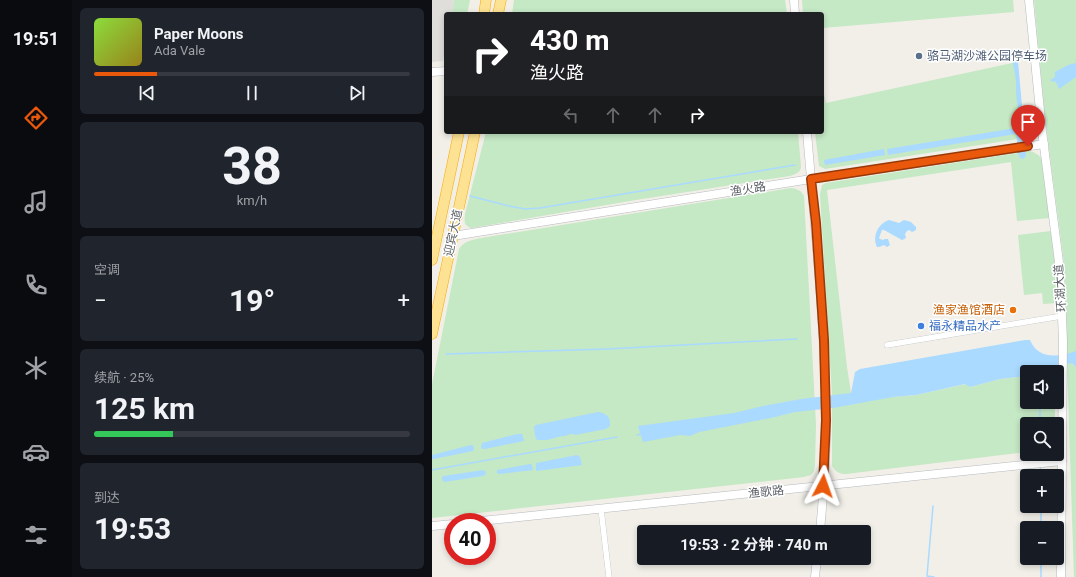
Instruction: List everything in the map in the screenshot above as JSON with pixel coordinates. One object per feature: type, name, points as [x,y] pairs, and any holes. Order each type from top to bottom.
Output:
[{"type":"highway","points":[[484,12],[486,0]]},
{"type":"highway","points":[[498,12],[501,0]]},
{"type":"highway","name":"迎宾大道","points":[[432,260],[459,134]]},
{"type":"highway","name":"迎宾大道","points":[[432,334],[475,134]]},
{"type":"street","points":[[794,0],[795,12]]},
{"type":"street","name":"环湖大道","points":[[1028,0],[1060,270],[1063,341],[1063,417]]},
{"type":"street","points":[[432,72],[444,71]]},
{"type":"street","points":[[807,134],[816,223],[824,340],[826,420],[820,525]]},
{"type":"street","name":"渔火路","points":[[453,236],[811,179],[1044,144]]},
{"type":"street","points":[[887,345],[1062,316]]},
{"type":"street","name":"环湖大道","points":[[1061,577],[1062,461]]},
{"type":"street","name":"渔歌路","points":[[496,519],[1062,461]]},
{"type":"street","points":[[601,508],[609,577]]},
{"type":"street","points":[[432,526],[444,525]]},
{"type":"street","points":[[815,577],[816,565]]},
{"type":"shaded area","points":[[432,0],[454,0],[452,12],[444,12],[443,61],[432,62]]},
{"type":"green space","points":[[454,0],[470,0],[467,12],[452,12]]},
{"type":"green space","points":[[514,0],[785,0],[787,12],[512,12]]},
{"type":"green space","points":[[802,0],[1013,0],[1014,12],[824,28],[824,12],[803,12]]},
{"type":"green space","points":[[1034,0],[1076,0],[1076,354],[1067,354],[1064,263],[1045,118]]},
{"type":"green space","points":[[1017,62],[1025,138],[825,169],[819,166],[815,134],[824,134],[824,94],[826,103]]},
{"type":"green space","points":[[485,134],[798,134],[801,167],[799,172],[790,176],[472,228],[467,226],[465,223],[465,214]]},
{"type":"green space","points":[[1030,151],[1037,154],[1043,160],[1050,218],[1017,221],[1011,162],[827,190],[851,393],[893,397],[916,395],[966,384],[970,387],[1000,379],[1020,377],[1020,409],[1055,409],[1055,417],[1020,417],[1020,453],[846,474],[841,474],[832,466],[832,395],[820,194],[822,185],[826,183]]},
{"type":"green space","points":[[791,188],[802,192],[804,196],[816,425],[814,471],[811,475],[804,477],[477,513],[444,513],[444,517],[432,518],[432,384],[459,249],[468,241]]},
{"type":"green space","points":[[1051,231],[1056,275],[1057,303],[1043,304],[1042,293],[1024,295],[1018,235]]},
{"type":"green space","points":[[1067,363],[1072,363],[1076,367],[1076,577],[1074,577]]},
{"type":"water","points":[[1014,49],[1017,50],[1022,106],[1021,109],[1018,108],[1017,105],[1016,79],[1011,53]]},
{"type":"water","points":[[1076,63],[1076,77],[1059,89],[1056,82],[1050,80],[1055,77],[1055,72],[1068,65]]},
{"type":"water","points":[[1016,112],[1021,114],[1023,120],[1026,156],[1023,159],[1019,156],[1016,134],[888,155],[887,149],[1016,128]]},
{"type":"water","points":[[884,149],[885,155],[825,165],[824,160]]},
{"type":"water","points":[[889,220],[899,223],[904,220],[911,222],[916,227],[916,230],[912,232],[909,230],[907,231],[905,234],[906,238],[902,240],[882,230],[879,238],[883,240],[888,239],[890,245],[887,247],[884,245],[877,247],[875,239],[877,231],[882,224]]},
{"type":"water","points":[[1025,340],[1030,340],[1038,351],[1044,354],[1063,355],[1076,351],[1076,367],[1072,363],[1061,365],[1020,365],[1020,377],[1000,379],[970,387],[965,384],[916,395],[893,397],[833,408],[795,412],[699,432],[690,436],[680,435],[643,442],[638,426],[734,413],[801,399],[851,393],[855,372],[860,369]]},
{"type":"water","points":[[598,412],[606,414],[609,418],[610,426],[606,429],[575,435],[570,434],[547,440],[537,440],[535,436],[534,427],[536,425]]},
{"type":"water","points":[[522,434],[524,441],[485,449],[482,449],[481,447],[482,443]]},
{"type":"water","points":[[473,445],[473,451],[432,459],[432,455]]},
{"type":"water","points":[[577,455],[580,457],[582,465],[536,471],[536,463]]},
{"type":"water","points":[[530,464],[532,465],[533,470],[497,473],[497,470]]},
{"type":"water","points":[[483,470],[486,474],[483,476],[444,482],[442,479],[444,476]]},
{"type":"waterway","points":[[470,196],[525,209],[540,208],[795,165]]},
{"type":"waterway","points":[[446,354],[607,349],[797,339]]},
{"type":"waterway","points":[[1040,409],[1040,417]]},
{"type":"waterway","points":[[637,435],[641,434]]},
{"type":"waterway","points":[[432,470],[617,437]]},
{"type":"waterway","points":[[933,506],[927,576],[934,577]]},
{"type":"waterway","points":[[1041,513],[1041,521]]},
{"type":"waterway","points":[[1041,565],[1041,577]]},
{"type":"place","name":"骆马湖沙滩公园停车场","points":[[919,56]]},
{"type":"place","name":"渔家渔馆酒店","points":[[1013,310]]},
{"type":"place","name":"福永精品水产","points":[[921,326]]},
{"type":"route","points":[[823,486],[826,420],[824,340],[816,223],[811,179],[1028,146]]}]
